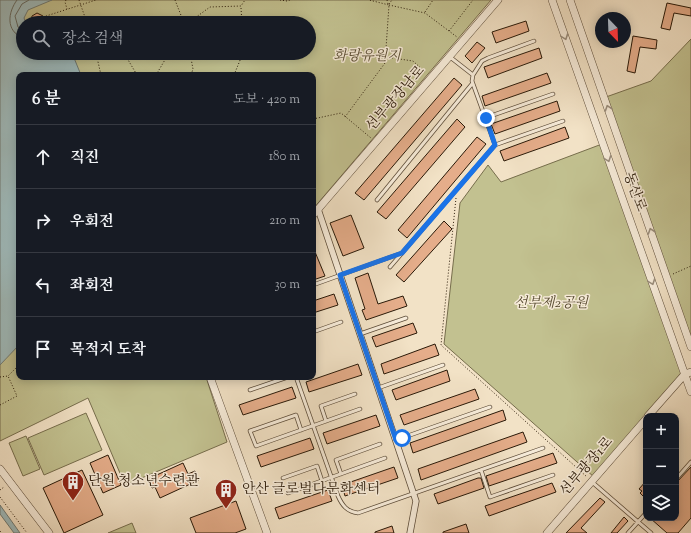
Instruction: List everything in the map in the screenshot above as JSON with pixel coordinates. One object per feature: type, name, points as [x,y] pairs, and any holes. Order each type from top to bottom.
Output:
[{"type":"street","name":"선부광장남로","points":[[316,211],[498,0]]},
{"type":"street","name":"동산로","points":[[552,0],[688,373],[691,392]]},
{"type":"street","name":"동산로","points":[[570,0],[691,347]]},
{"type":"street","points":[[318,208],[416,501],[410,533]]},
{"type":"street","points":[[651,413],[688,373]]},
{"type":"street","points":[[211,380],[267,533]]},
{"type":"street","name":"선부광장1로","points":[[547,533],[643,422]]},
{"type":"street","points":[[0,469],[49,533]]},
{"type":"lane","points":[[495,145],[472,84],[473,75],[482,61],[534,41]]},
{"type":"lane","points":[[450,56],[473,75]]},
{"type":"lane","points":[[377,200],[472,84]]},
{"type":"lane","points":[[486,118],[553,94]]},
{"type":"lane","points":[[390,267],[495,145],[563,121]]},
{"type":"lane","points":[[316,284],[402,253]]},
{"type":"lane","points":[[360,334],[406,318]]},
{"type":"lane","points":[[316,331],[341,322]]},
{"type":"lane","points":[[378,388],[443,365]]},
{"type":"lane","points":[[250,390],[279,380]]},
{"type":"lane","points":[[297,380],[341,502],[344,507],[353,513],[358,513],[414,494],[543,448]]},
{"type":"lane","points":[[326,422],[320,406],[355,394]]},
{"type":"lane","points":[[396,440],[490,407]]},
{"type":"lane","points":[[301,430],[296,415],[250,431],[256,446],[326,422],[360,409]]},
{"type":"lane","points":[[341,474],[336,460],[380,444]]},
{"type":"lane","points":[[288,493],[385,458]]},
{"type":"lane","points":[[679,476],[691,462]]},
{"type":"lane","points":[[283,478],[317,466],[322,480]]},
{"type":"lane","points":[[481,470],[490,496],[553,475]]},
{"type":"lane","points":[[592,482],[651,533]]},
{"type":"lane","points":[[628,533],[643,516]]},
{"type":"path","points":[[66,0],[67,10]]},
{"type":"path","points":[[79,0],[85,16]]},
{"type":"path","points":[[46,16],[96,0]]},
{"type":"path","points":[[175,0],[181,16]]},
{"type":"path","points":[[242,16],[241,6],[245,0]]},
{"type":"path","points":[[280,0],[290,0]]},
{"type":"path","points":[[369,0],[425,13],[462,42]]},
{"type":"path","points":[[386,0],[389,5]]},
{"type":"path","points":[[345,117],[385,63],[389,5],[392,0]]},
{"type":"path","points":[[425,13],[432,0]]},
{"type":"path","points":[[449,32],[473,0]]},
{"type":"path","points":[[198,16],[210,7],[241,6]]},
{"type":"path","points":[[386,56],[413,61],[431,78]]},
{"type":"path","points":[[98,60],[101,72]]},
{"type":"path","points":[[128,60],[135,72]]},
{"type":"path","points":[[158,72],[165,60]]},
{"type":"path","points":[[191,60],[192,72]]},
{"type":"path","points":[[235,72],[240,60]]},
{"type":"path","points":[[316,118],[341,113],[376,143]]},
{"type":"path","points":[[457,189],[441,345],[592,482]]},
{"type":"path","points":[[667,277],[691,266]]},
{"type":"path","points":[[0,377],[8,376],[16,368]]},
{"type":"path","points":[[0,405],[17,396],[8,376]]},
{"type":"path","points":[[0,497],[26,533]]},
{"type":"green space","name":"화랑유원지","points":[[0,0],[491,0],[316,205],[316,72],[16,72],[16,380],[207,380],[227,442],[125,485],[88,398],[0,441]]},
{"type":"green space","points":[[691,39],[691,338],[606,97],[651,81]]},
{"type":"green space","name":"선부제2공원","points":[[602,144],[683,373],[649,413],[643,413],[643,420],[594,477],[444,344],[460,203],[488,165],[501,182]]},
{"type":"green space","points":[[86,413],[102,450],[44,475],[28,438]]},
{"type":"green space","points":[[26,436],[40,469],[23,476],[9,443]]},
{"type":"green space","points":[[132,523],[136,533],[108,533]]},
{"type":"water","points":[[0,0],[52,0],[28,10],[25,16],[16,16],[16,60],[75,60],[80,72],[16,72],[16,348],[0,365]]},
{"type":"water","points":[[0,505],[20,533],[14,533],[0,514]]},
{"type":"building","points":[[667,3],[691,8],[691,16],[674,13],[670,30],[661,28]]},
{"type":"building","points":[[37,13],[43,16],[32,16]]},
{"type":"building","points":[[526,21],[529,31],[496,43],[492,32]]},
{"type":"building","points":[[633,36],[657,40],[656,49],[640,47],[635,73],[627,71]]},
{"type":"building","points":[[477,42],[485,48],[472,63],[465,56]]},
{"type":"building","points":[[539,48],[542,58],[488,78],[484,67]]},
{"type":"building","points":[[547,73],[551,83],[485,106],[482,96]]},
{"type":"building","points":[[454,78],[462,85],[364,200],[355,193]]},
{"type":"building","points":[[557,101],[560,111],[495,134],[491,124]]},
{"type":"building","points":[[457,119],[465,127],[386,219],[377,212]]},
{"type":"building","points":[[565,127],[569,138],[504,161],[500,151]]},
{"type":"building","points":[[477,137],[486,144],[407,238],[398,230]]},
{"type":"building","points":[[351,215],[364,248],[343,256],[330,223]]},
{"type":"building","points":[[444,221],[452,229],[404,282],[396,275]]},
{"type":"building","points":[[316,254],[325,276],[316,279]]},
{"type":"building","points":[[368,273],[378,304],[403,296],[407,306],[366,320],[362,310],[365,309],[355,278]]},
{"type":"building","points":[[334,294],[338,305],[316,312],[316,300]]},
{"type":"building","points":[[413,323],[417,333],[376,347],[372,337]]},
{"type":"building","points":[[435,344],[439,355],[384,374],[381,364]]},
{"type":"building","points":[[358,364],[362,375],[309,392],[306,382],[316,380],[316,379]]},
{"type":"building","points":[[447,370],[450,381],[396,400],[392,390]]},
{"type":"building","points":[[292,387],[296,398],[243,415],[239,405]]},
{"type":"building","points":[[475,389],[479,399],[404,425],[400,415]]},
{"type":"building","points":[[503,410],[506,420],[413,453],[410,443]]},
{"type":"building","points":[[376,415],[380,426],[327,444],[323,433]]},
{"type":"building","points":[[523,432],[527,442],[421,480],[418,469]]},
{"type":"building","points":[[310,438],[314,449],[261,467],[257,456]]},
{"type":"building","points":[[553,453],[557,463],[489,486],[486,476]]},
{"type":"building","points":[[108,455],[121,485],[103,493],[90,463]]},
{"type":"building","points":[[183,463],[188,474],[195,471],[199,480],[160,498],[155,487],[152,488],[148,479]]},
{"type":"building","points":[[394,467],[398,478],[345,496],[342,485]]},
{"type":"building","points":[[691,467],[691,518],[678,533],[667,533],[653,521],[679,521],[679,480]]},
{"type":"building","name":"단원 청소년수련관","points":[[82,470],[103,515],[64,533],[43,488]]},
{"type":"building","points":[[481,478],[484,488],[438,504],[434,494]]},
{"type":"building","points":[[552,483],[556,492],[489,516],[485,506]]},
{"type":"building","points":[[643,484],[643,496],[640,493],[642,491],[639,489]]},
{"type":"building","points":[[328,490],[332,501],[279,519],[275,508]]},
{"type":"building","points":[[600,498],[605,502],[581,528],[587,533],[566,533]]},
{"type":"building","name":"안산 글로벌다문화센터","points":[[236,501],[246,529],[235,533],[196,533],[190,518]]},
{"type":"building","points":[[624,517],[628,521],[617,533],[611,533]]},
{"type":"building","points":[[466,524],[469,533],[443,533],[443,532]]},
{"type":"building","points":[[392,526],[394,533],[375,533],[375,532]]},
{"type":"place","name":"단원 청소년수련관","points":[[73,502]]},
{"type":"place","name":"안산 글로벌다문화센터","points":[[226,510]]},
{"type":"route","points":[[402,438],[396,440],[340,275],[402,253],[495,145],[486,118]]}]
